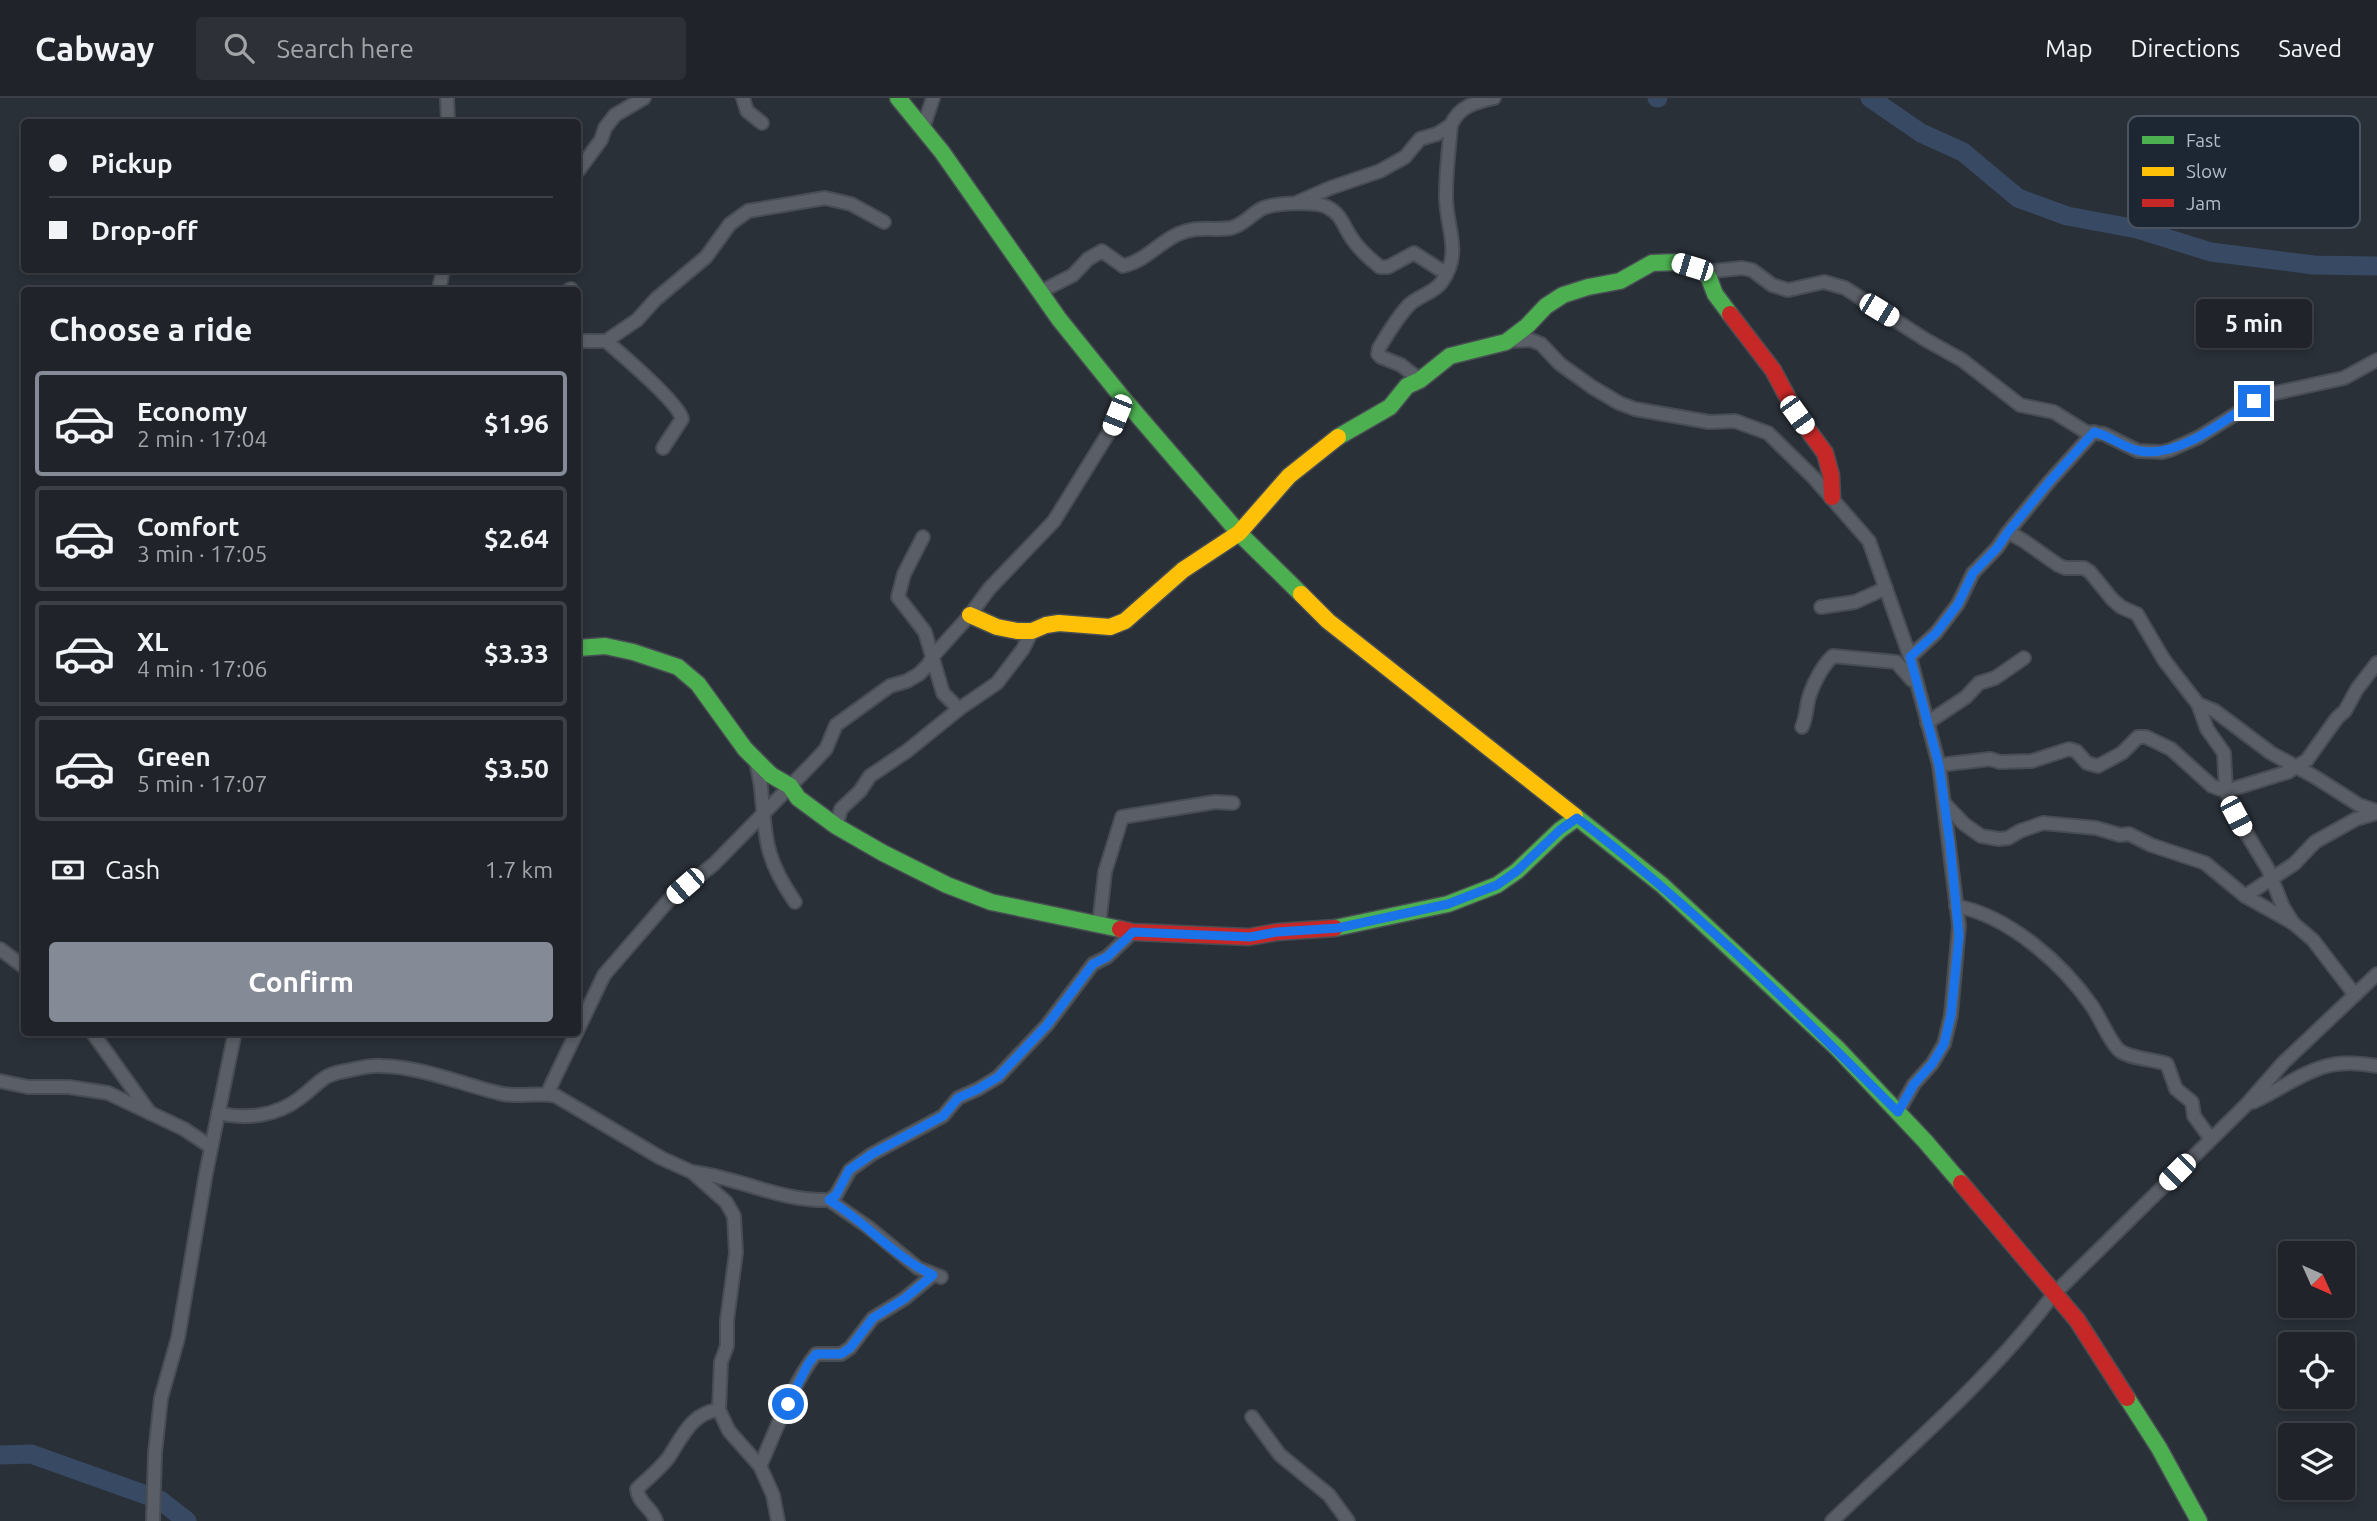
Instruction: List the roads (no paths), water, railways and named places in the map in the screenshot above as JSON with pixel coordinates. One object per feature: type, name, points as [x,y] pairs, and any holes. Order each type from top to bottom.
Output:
[{"type":"street","points":[[447,98],[448,119]]},
{"type":"street","points":[[581,167],[615,116],[643,98]]},
{"type":"street","points":[[743,98],[747,111],[762,123]]},
{"type":"street","points":[[898,98],[942,152],[1059,319],[1121,396],[1239,533],[1328,621],[1653,877],[1701,919],[1837,1048],[1925,1141],[2053,1295],[2077,1320],[2159,1448],[2199,1521]]},
{"type":"street","points":[[923,128],[933,98]]},
{"type":"street","points":[[1420,380],[1401,365],[1381,357],[1378,354],[1379,348],[1402,313],[1441,284],[1447,271],[1454,240],[1446,198],[1451,125],[1456,114],[1465,107],[1494,98]]},
{"type":"street","points":[[1292,204],[1380,172],[1405,157],[1420,139],[1437,134],[1451,125]]},
{"type":"street","points":[[581,341],[606,341],[637,320],[656,299],[706,257],[730,224],[748,211],[825,198],[851,204],[884,222]]},
{"type":"street","points":[[1040,292],[1073,275],[1096,253],[1102,251],[1123,266],[1138,262],[1179,234],[1194,228],[1232,228],[1263,209],[1292,204],[1319,203],[1336,213],[1353,240],[1380,267],[1388,267],[1414,253],[1447,271]]},
{"type":"street","points":[[1506,342],[1528,326],[1546,306],[1563,295],[1588,286],[1620,281],[1652,263],[1678,262],[1703,272],[1742,268],[1752,270],[1772,285],[1788,290],[1824,282],[1845,288],[1962,360],[2020,405],[2054,412],[2086,432],[2104,434],[2138,451],[2162,452],[2199,437],[2266,395],[2344,378],[2377,360]]},
{"type":"street","points":[[1703,272],[1715,294],[1773,370],[1797,415],[1825,453],[1831,475],[1832,497]]},
{"type":"street","points":[[970,615],[997,628],[1032,631],[1059,623],[1115,626],[1135,614],[1196,560],[1239,533],[1289,476],[1337,439],[1390,407],[1407,386],[1420,380],[1458,352],[1531,340],[1541,344],[1573,374],[1607,397],[1627,406],[1651,413],[1709,422],[1735,421],[1768,433],[1832,497],[1869,541],[1910,657],[1939,765],[1959,936],[1946,1037],[1939,1054],[1914,1084],[1898,1112]]},
{"type":"street","points":[[606,341],[681,413],[682,419],[663,448]]},
{"type":"street","points":[[581,1023],[604,975],[668,901],[714,864],[762,817],[825,749],[841,720],[890,686],[919,674],[1004,572],[1054,521],[1111,429],[1121,396]]},
{"type":"street","points":[[1910,657],[1936,633],[1958,604],[1973,573],[2094,432]]},
{"type":"street","points":[[2008,532],[2066,569],[2084,568],[2121,607],[2137,614],[2164,660],[2198,704],[2207,729],[2224,753],[2227,791],[2236,816],[2272,878],[2283,907],[2293,923]]},
{"type":"street","points":[[923,537],[904,574],[898,597],[925,632],[943,693],[959,709]]},
{"type":"street","points":[[1821,607],[1855,602],[1886,588]]},
{"type":"street","points":[[836,826],[841,808],[860,791],[870,776],[997,684],[1023,649],[1032,631]]},
{"type":"street","points":[[1896,662],[1899,632]]},
{"type":"street","points":[[581,648],[605,646],[678,667],[698,684],[745,749],[771,775],[790,786],[799,798],[836,826],[883,853],[966,893],[991,902],[1133,932],[1250,937],[1277,932],[1338,928],[1448,904],[1497,885],[1517,871],[1560,830],[1577,818]]},
{"type":"street","points":[[1802,727],[1807,716],[1809,696],[1833,656],[1896,662],[1916,686]]},
{"type":"street","points":[[1927,723],[1966,697],[1979,683],[1995,678],[2024,657]]},
{"type":"street","points":[[1939,765],[1990,759],[2000,762],[2032,761],[2069,749],[2076,751],[2087,763],[2098,766],[2123,753],[2138,737],[2146,737],[2171,749],[2212,786],[2227,791],[2298,768],[2344,711],[2377,663]]},
{"type":"street","points":[[2198,704],[2215,711],[2248,738],[2359,805],[2377,812]]},
{"type":"street","points":[[756,760],[762,817],[771,862],[795,902]]},
{"type":"street","points":[[1099,925],[1105,872],[1122,817],[1215,802],[1233,803]]},
{"type":"street","points":[[1945,803],[1964,824],[1982,836],[1999,839],[2043,823],[2096,828],[2120,835],[2129,834],[2151,845],[2205,863],[2245,895],[2293,923],[2323,950],[2355,995]]},
{"type":"street","points":[[2245,895],[2294,864],[2315,842],[2356,819],[2377,812]]},
{"type":"street","points":[[1956,906],[1972,909],[2000,922],[2036,946],[2070,978],[2104,1024],[2113,1045],[2123,1053],[2166,1064],[2176,1089],[2192,1102],[2194,1116],[2211,1139]]},
{"type":"street","points":[[829,1200],[836,1195],[849,1170],[943,1116],[958,1098],[998,1077],[1047,1025],[1093,964],[1107,957],[1133,932]]},
{"type":"street","points":[[0,949],[21,965]]},
{"type":"street","points":[[1832,1521],[1977,1382],[2034,1322],[2053,1295],[2246,1105],[2283,1063],[2377,974]]},
{"type":"street","points":[[95,1036],[152,1116]]},
{"type":"street","points":[[153,1521],[155,1452],[161,1398],[178,1338],[211,1147],[234,1036]]},
{"type":"street","points":[[547,1094],[575,1036]]},
{"type":"street","points":[[2246,1105],[2314,1068],[2338,1063],[2377,1066]]},
{"type":"street","points":[[218,1113],[231,1116],[262,1115],[301,1098],[324,1077],[380,1065],[460,1081],[503,1094],[547,1094],[582,1110],[661,1158],[692,1172],[726,1202],[734,1216],[736,1253],[727,1320],[727,1346],[721,1362],[719,1410],[729,1431],[760,1466],[773,1495],[778,1521]]},
{"type":"street","points":[[0,1081],[28,1087],[69,1087],[108,1093],[184,1129],[211,1147]]},
{"type":"street","points":[[692,1172],[716,1175],[757,1189],[801,1198],[829,1200],[868,1227],[918,1268],[937,1276],[873,1318],[850,1348],[841,1354],[816,1354],[808,1364],[760,1466]]},
{"type":"street","points":[[656,1521],[654,1514],[638,1496],[637,1489],[668,1457],[678,1439],[703,1413],[719,1410]]},
{"type":"street","points":[[1252,1417],[1280,1455],[1329,1495],[1348,1521]]},
{"type":"waterway","points":[[1870,98],[1921,133],[1963,152],[2018,198],[2067,216],[2128,227]]},
{"type":"waterway","points":[[2132,228],[2211,252],[2314,265],[2377,266]]},
{"type":"waterway","points":[[0,1455],[31,1454],[149,1496]]},
{"type":"waterway","points":[[160,1500],[187,1521]]}]
